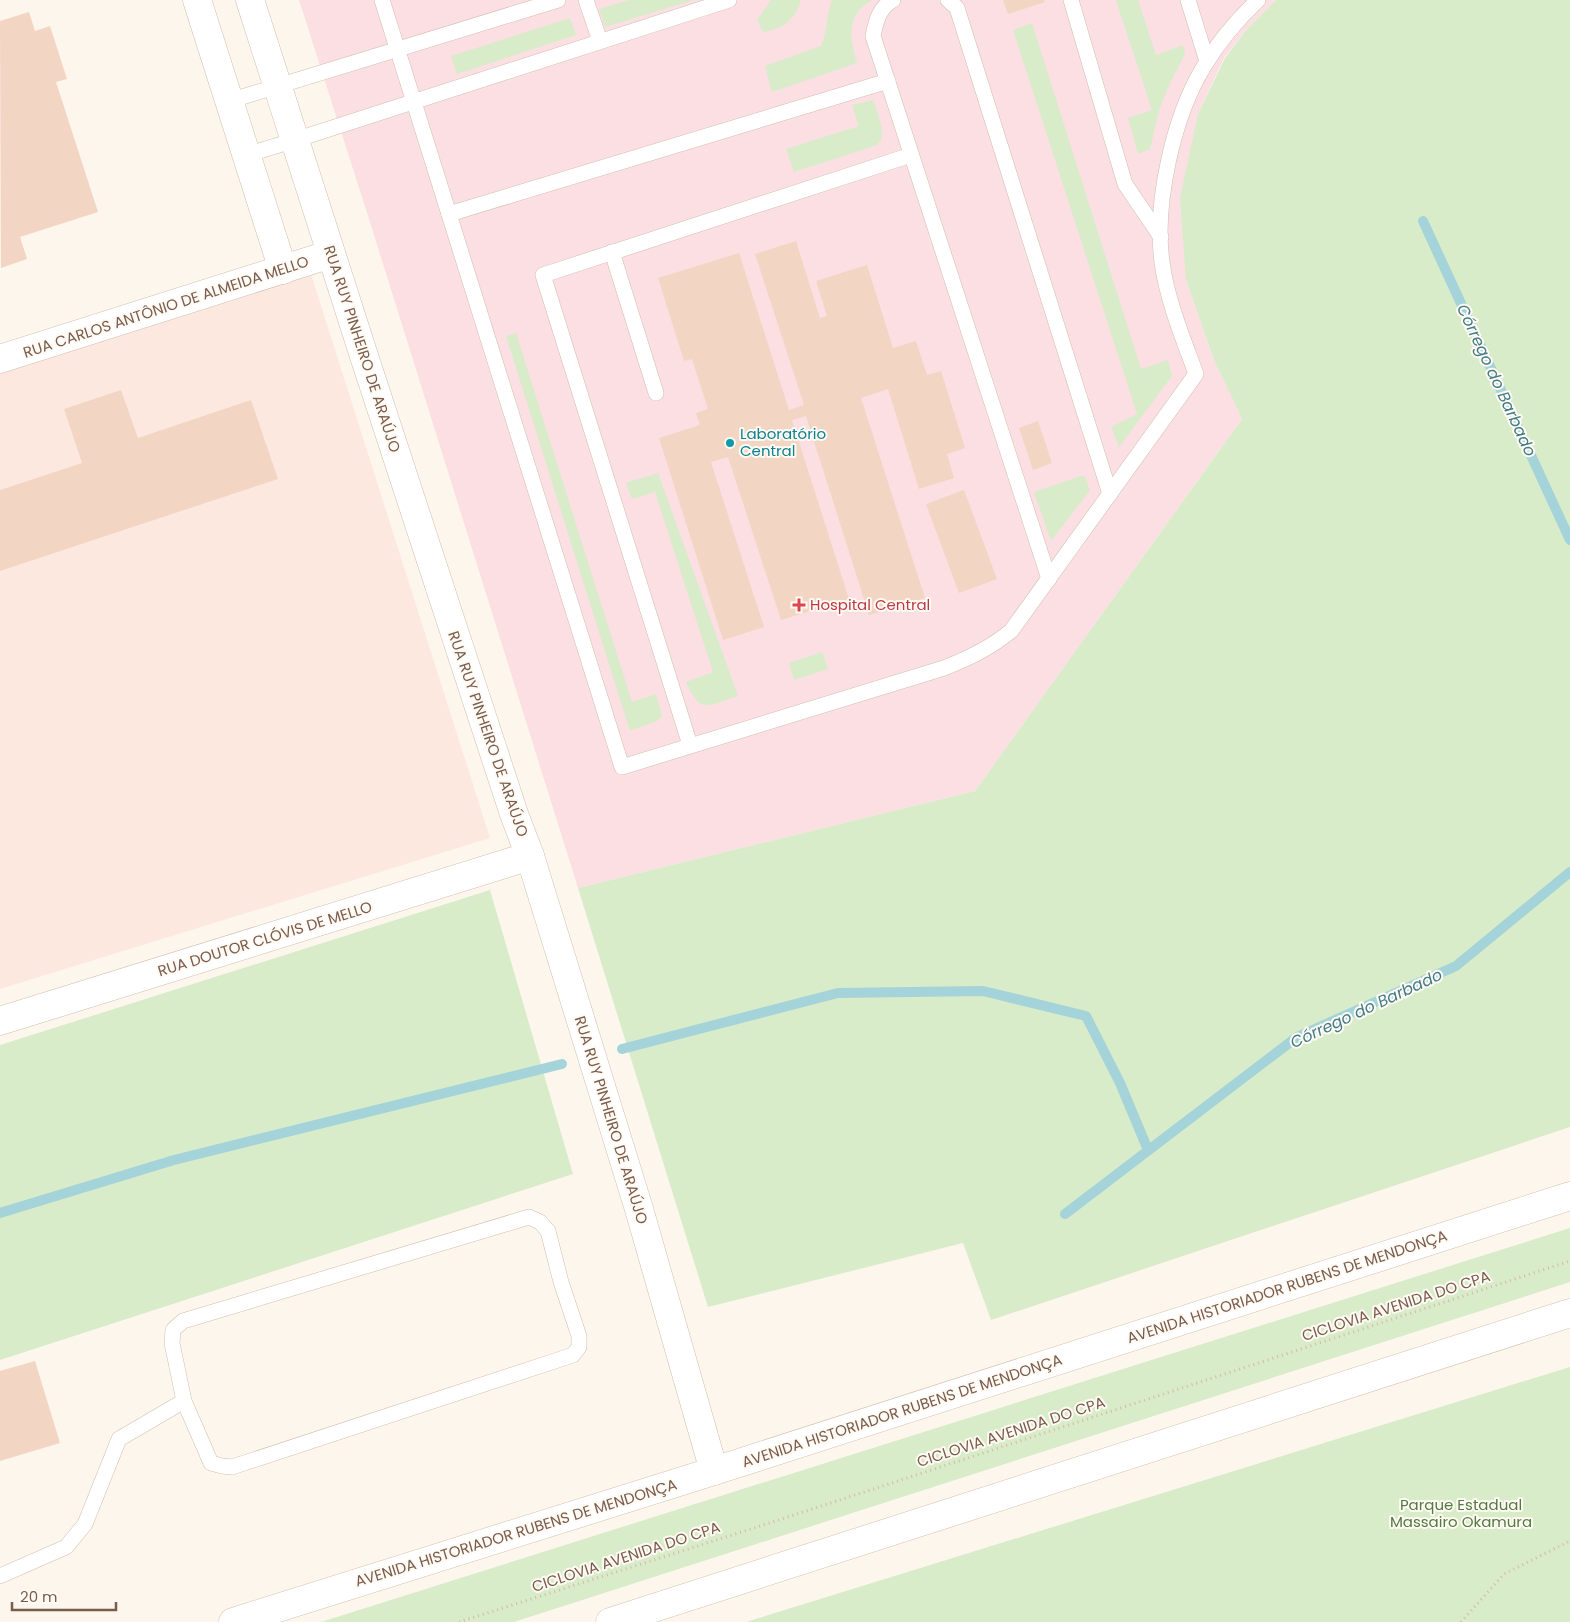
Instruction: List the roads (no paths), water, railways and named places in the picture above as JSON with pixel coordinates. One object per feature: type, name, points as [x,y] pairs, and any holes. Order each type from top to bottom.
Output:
[{"type":"street","points":[[197,0],[283,270]]},
{"type":"street","name":"RUA RUY PINHEIRO DE ARAÚJO","points":[[250,0],[331,254],[511,804],[530,856],[638,1209],[714,1471]]},
{"type":"street","name":"RUA CARLOS ANTÔNIO DE ALMEIDA MELLO","points":[[0,359],[331,254]]},
{"type":"street","name":"RUA DOUTOR CLÓVIS DE MELLO","points":[[0,1021],[530,856]]},
{"type":"street","name":"AVENIDA HISTORIADOR RUBENS DE MENDONÇA","points":[[233,1622],[714,1471],[1570,1196]]},
{"type":"street","points":[[610,1622],[1570,1313]]},
{"type":"lane","points":[[382,0],[622,767],[690,744],[944,668],[975,655],[994,644],[1010,631],[1196,374],[1177,322],[1162,261],[1160,237],[1162,191],[1171,150],[1186,103],[1202,68],[1222,39],[1258,0]]},
{"type":"lane","points":[[229,101],[558,0]]},
{"type":"lane","points":[[586,0],[600,42]]},
{"type":"lane","points":[[246,155],[729,0]]},
{"type":"lane","points":[[893,0],[889,2],[878,16],[873,36],[1049,579]]},
{"type":"lane","points":[[948,0],[957,8],[1110,494]]},
{"type":"lane","points":[[1071,0],[1125,184],[1160,237]]},
{"type":"lane","points":[[1188,0],[1208,61]]},
{"type":"lane","points":[[449,214],[888,81]]},
{"type":"lane","points":[[690,744],[543,275],[911,155]]},
{"type":"lane","points":[[612,252],[656,393]]},
{"type":"lane","points":[[529,1217],[540,1222],[548,1231],[561,1282],[579,1336],[578,1347],[573,1355],[232,1467],[211,1463],[184,1401],[172,1343],[173,1330],[183,1321],[529,1217]]},
{"type":"lane","points":[[0,1576],[66,1547],[85,1524],[119,1440],[184,1401]]},
{"type":"waterway","name":"Córrego do Barbado","points":[[1423,221],[1570,540]]},
{"type":"waterway","name":"Córrego do Barbado","points":[[1065,1214],[1297,1037],[1456,966],[1570,872]]},
{"type":"waterway","points":[[622,1049],[838,993],[983,991],[1086,1016],[1120,1083],[1148,1150]]},
{"type":"waterway","points":[[0,1213],[174,1160],[562,1064]]},
{"type":"place","name":"Laboratório Central","points":[[730,443]]},
{"type":"place","name":"Hospital Central","points":[[799,605]]},
{"type":"park label","name":"Parque Estadual Massairo Okamura","points":[[1461,1514]]}]
